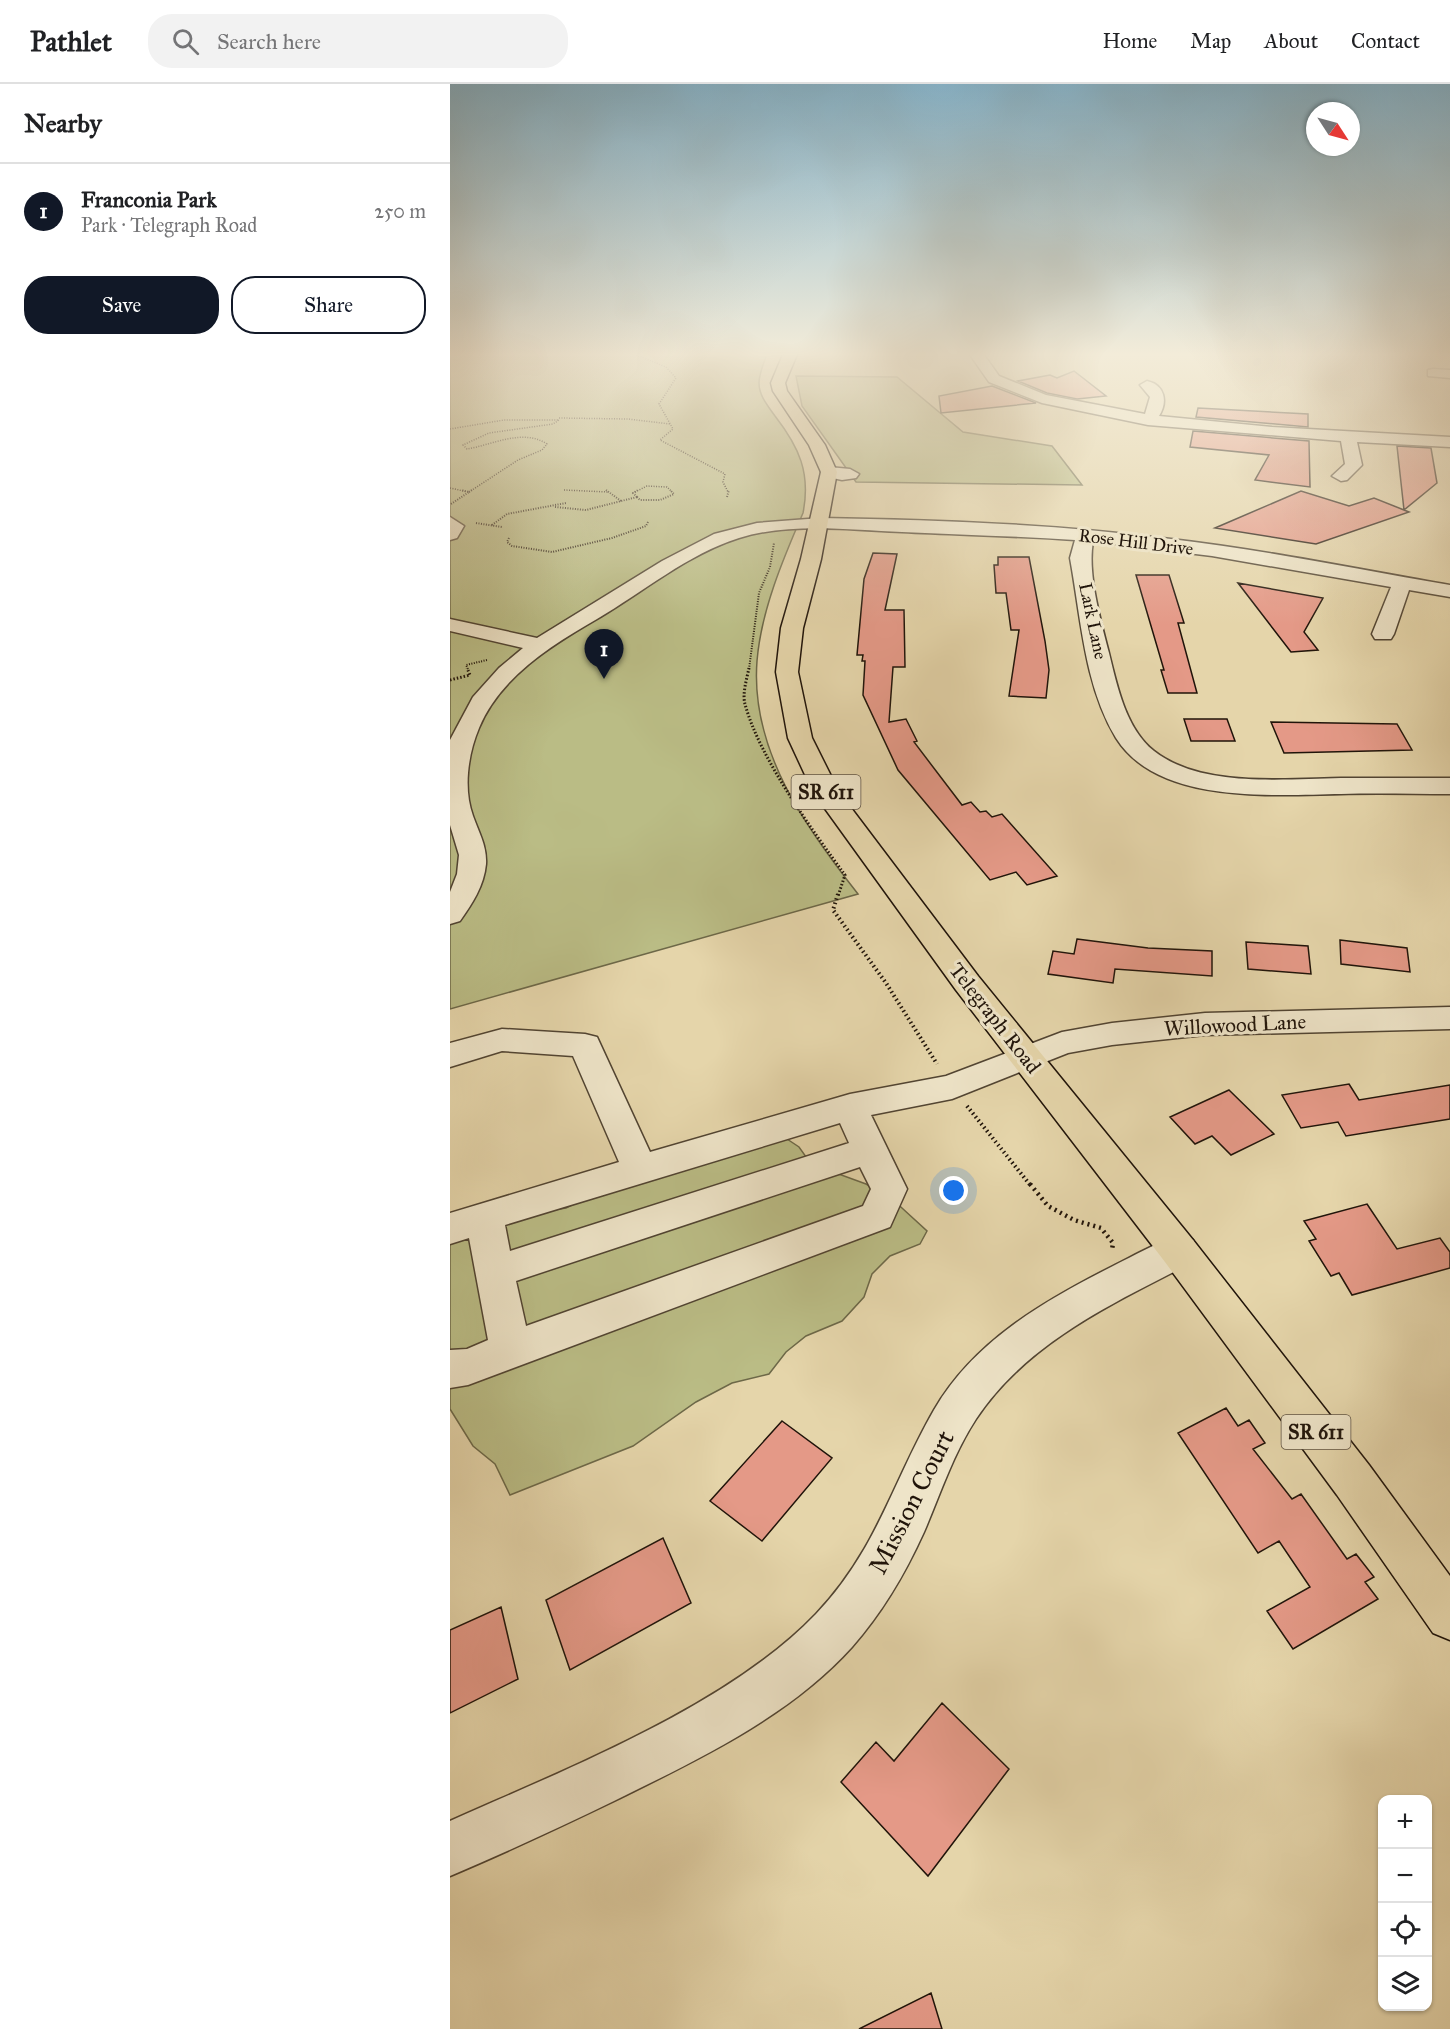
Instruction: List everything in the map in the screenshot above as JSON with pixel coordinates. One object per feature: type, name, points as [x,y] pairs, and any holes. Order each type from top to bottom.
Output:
[{"type":"main road","points":[[815,443],[829,472]]},
{"type":"main road","name":"Telegraph Road","points":[[829,472],[788,654],[789,690],[800,738],[817,776],[846,822],[1024,1057],[1179,1251],[1353,1480],[1450,1616]]},
{"type":"street","points":[[1341,476],[1354,465],[1350,443]]},
{"type":"street","points":[[829,472],[850,474]]},
{"type":"street","points":[[450,534],[459,523]]},
{"type":"street","name":"Rose Hill Drive","points":[[450,915],[468,884],[472,866],[472,846],[458,810],[454,788],[459,747],[468,722],[481,702],[497,682],[540,645],[721,539],[753,529],[818,525],[1085,535],[1171,545],[1450,591]]},
{"type":"street","name":"Lark Lane","points":[[1085,535],[1080,558],[1113,707],[1129,739],[1139,750],[1169,769],[1216,783],[1278,788],[1450,786]]},
{"type":"street","points":[[1383,634],[1402,583]]},
{"type":"street","points":[[450,625],[540,645]]},
{"type":"street","name":"Willowood Lane","points":[[450,1229],[484,1216],[850,1107],[952,1087],[1062,1043],[1112,1034],[1205,1024],[1450,1018]]},
{"type":"street","points":[[450,1055],[502,1040],[585,1045],[640,1170]]},
{"type":"street","points":[[450,1369],[468,1367],[878,1216],[889,1189],[850,1107]]},
{"type":"street","points":[[494,1272],[870,1150]]},
{"type":"street","points":[[484,1216],[510,1350]]},
{"type":"street","name":"Mission Court","points":[[450,1849],[652,1756],[757,1695],[811,1654],[855,1606],[889,1554],[939,1441],[963,1403],[998,1361],[1039,1328],[1179,1251]]},
{"type":"path","points":[[467,443],[463,445],[467,449],[498,443]]},
{"type":"path","points":[[450,504],[514,462],[542,450],[547,444],[545,443]]},
{"type":"path","points":[[665,443],[725,474],[723,482],[729,489],[727,497]]},
{"type":"path","points":[[555,507],[586,510],[637,497],[640,500],[660,500],[674,494],[667,487],[647,486],[633,493],[637,497]]},
{"type":"path","points":[[451,488],[469,492]]},
{"type":"path","points":[[564,490],[606,490],[621,501]]},
{"type":"path","points":[[492,525],[507,514],[555,507],[566,503]]},
{"type":"path","points":[[509,538],[508,544],[545,552],[569,545],[612,538],[646,526],[648,522]]},
{"type":"path","points":[[459,523],[502,527]]},
{"type":"path","points":[[774,540],[770,567],[759,593],[744,702],[763,749],[816,836],[845,875],[833,910],[886,983],[952,1087],[1048,1206],[1074,1220],[1101,1228],[1113,1243],[1112,1255]]},
{"type":"path","points":[[450,680],[470,675],[466,665],[494,660]]},
{"type":"green space","points":[[450,443],[793,443],[804,473],[803,513],[781,567],[763,623],[757,661],[757,694],[772,756],[785,786],[819,842],[858,894],[450,1009]]},
{"type":"green space","points":[[828,443],[1031,443],[1052,446],[1082,485],[856,482]]},
{"type":"green space","points":[[781,1135],[799,1147],[811,1164],[866,1184],[890,1197],[927,1231],[920,1244],[890,1256],[872,1274],[864,1297],[842,1321],[806,1336],[786,1352],[769,1374],[732,1383],[696,1402],[633,1446],[510,1495],[495,1464],[473,1446],[450,1409],[450,1226],[566,1208],[592,1195]]},
{"type":"building","points":[[1191,443],[1309,443],[1310,487],[1255,480],[1269,455],[1190,447]]},
{"type":"building","points":[[1397,446],[1431,448],[1437,483],[1404,510]]},
{"type":"building","points":[[1301,491],[1349,506],[1374,498],[1409,512],[1316,544],[1215,528]]},
{"type":"building","points":[[873,553],[897,554],[885,610],[904,610],[905,667],[893,667],[889,722],[906,719],[917,741],[914,742],[962,805],[971,802],[980,812],[986,811],[992,817],[1002,814],[1057,876],[1027,885],[1016,872],[990,880],[898,770],[863,695],[865,661],[862,661],[863,655],[857,655],[864,579]]},
{"type":"building","points":[[998,557],[1029,557],[1049,670],[1046,698],[1009,696],[1019,630],[1011,630],[1006,593],[996,593],[994,565],[998,565]]},
{"type":"building","points":[[1136,575],[1169,575],[1184,623],[1178,623],[1197,693],[1168,693],[1161,670],[1164,670]]},
{"type":"building","points":[[1238,583],[1323,598],[1304,632],[1318,650],[1291,652]]},
{"type":"building","points":[[1184,719],[1227,719],[1235,741],[1191,741]]},
{"type":"building","points":[[1271,722],[1397,724],[1412,750],[1284,753]]},
{"type":"building","points":[[1077,939],[1148,948],[1212,951],[1212,976],[1115,969],[1113,983],[1048,974],[1053,951],[1074,954]]},
{"type":"building","points":[[1340,940],[1407,948],[1410,972],[1341,964]]},
{"type":"building","points":[[1246,942],[1308,946],[1311,974],[1248,969]]},
{"type":"building","points":[[1349,1084],[1359,1100],[1450,1085],[1450,1119],[1346,1136],[1338,1122],[1301,1128],[1282,1095]]},
{"type":"building","points":[[1229,1090],[1274,1134],[1231,1155],[1212,1136],[1195,1144],[1170,1117]]},
{"type":"building","points":[[1367,1204],[1397,1249],[1440,1238],[1450,1252],[1450,1268],[1352,1295],[1339,1273],[1331,1276],[1309,1241],[1316,1239],[1304,1221]]},
{"type":"building","points":[[1226,1408],[1238,1426],[1249,1420],[1265,1443],[1253,1449],[1292,1499],[1301,1494],[1347,1559],[1356,1554],[1374,1577],[1365,1582],[1378,1599],[1293,1649],[1267,1611],[1310,1587],[1279,1541],[1258,1553],[1178,1433]]},
{"type":"building","points":[[782,1421],[832,1458],[762,1541],[710,1501]]},
{"type":"building","points":[[663,1538],[691,1603],[570,1670],[546,1600]]},
{"type":"building","points":[[501,1607],[518,1679],[450,1713],[450,1630]]},
{"type":"building","points":[[942,1703],[1009,1769],[928,1876],[841,1782],[876,1742],[894,1761]]},
{"type":"building","points":[[931,1993],[942,2029],[859,2029]]},
{"type":"place","name":"Franconia Park","points":[[604,679]]}]
